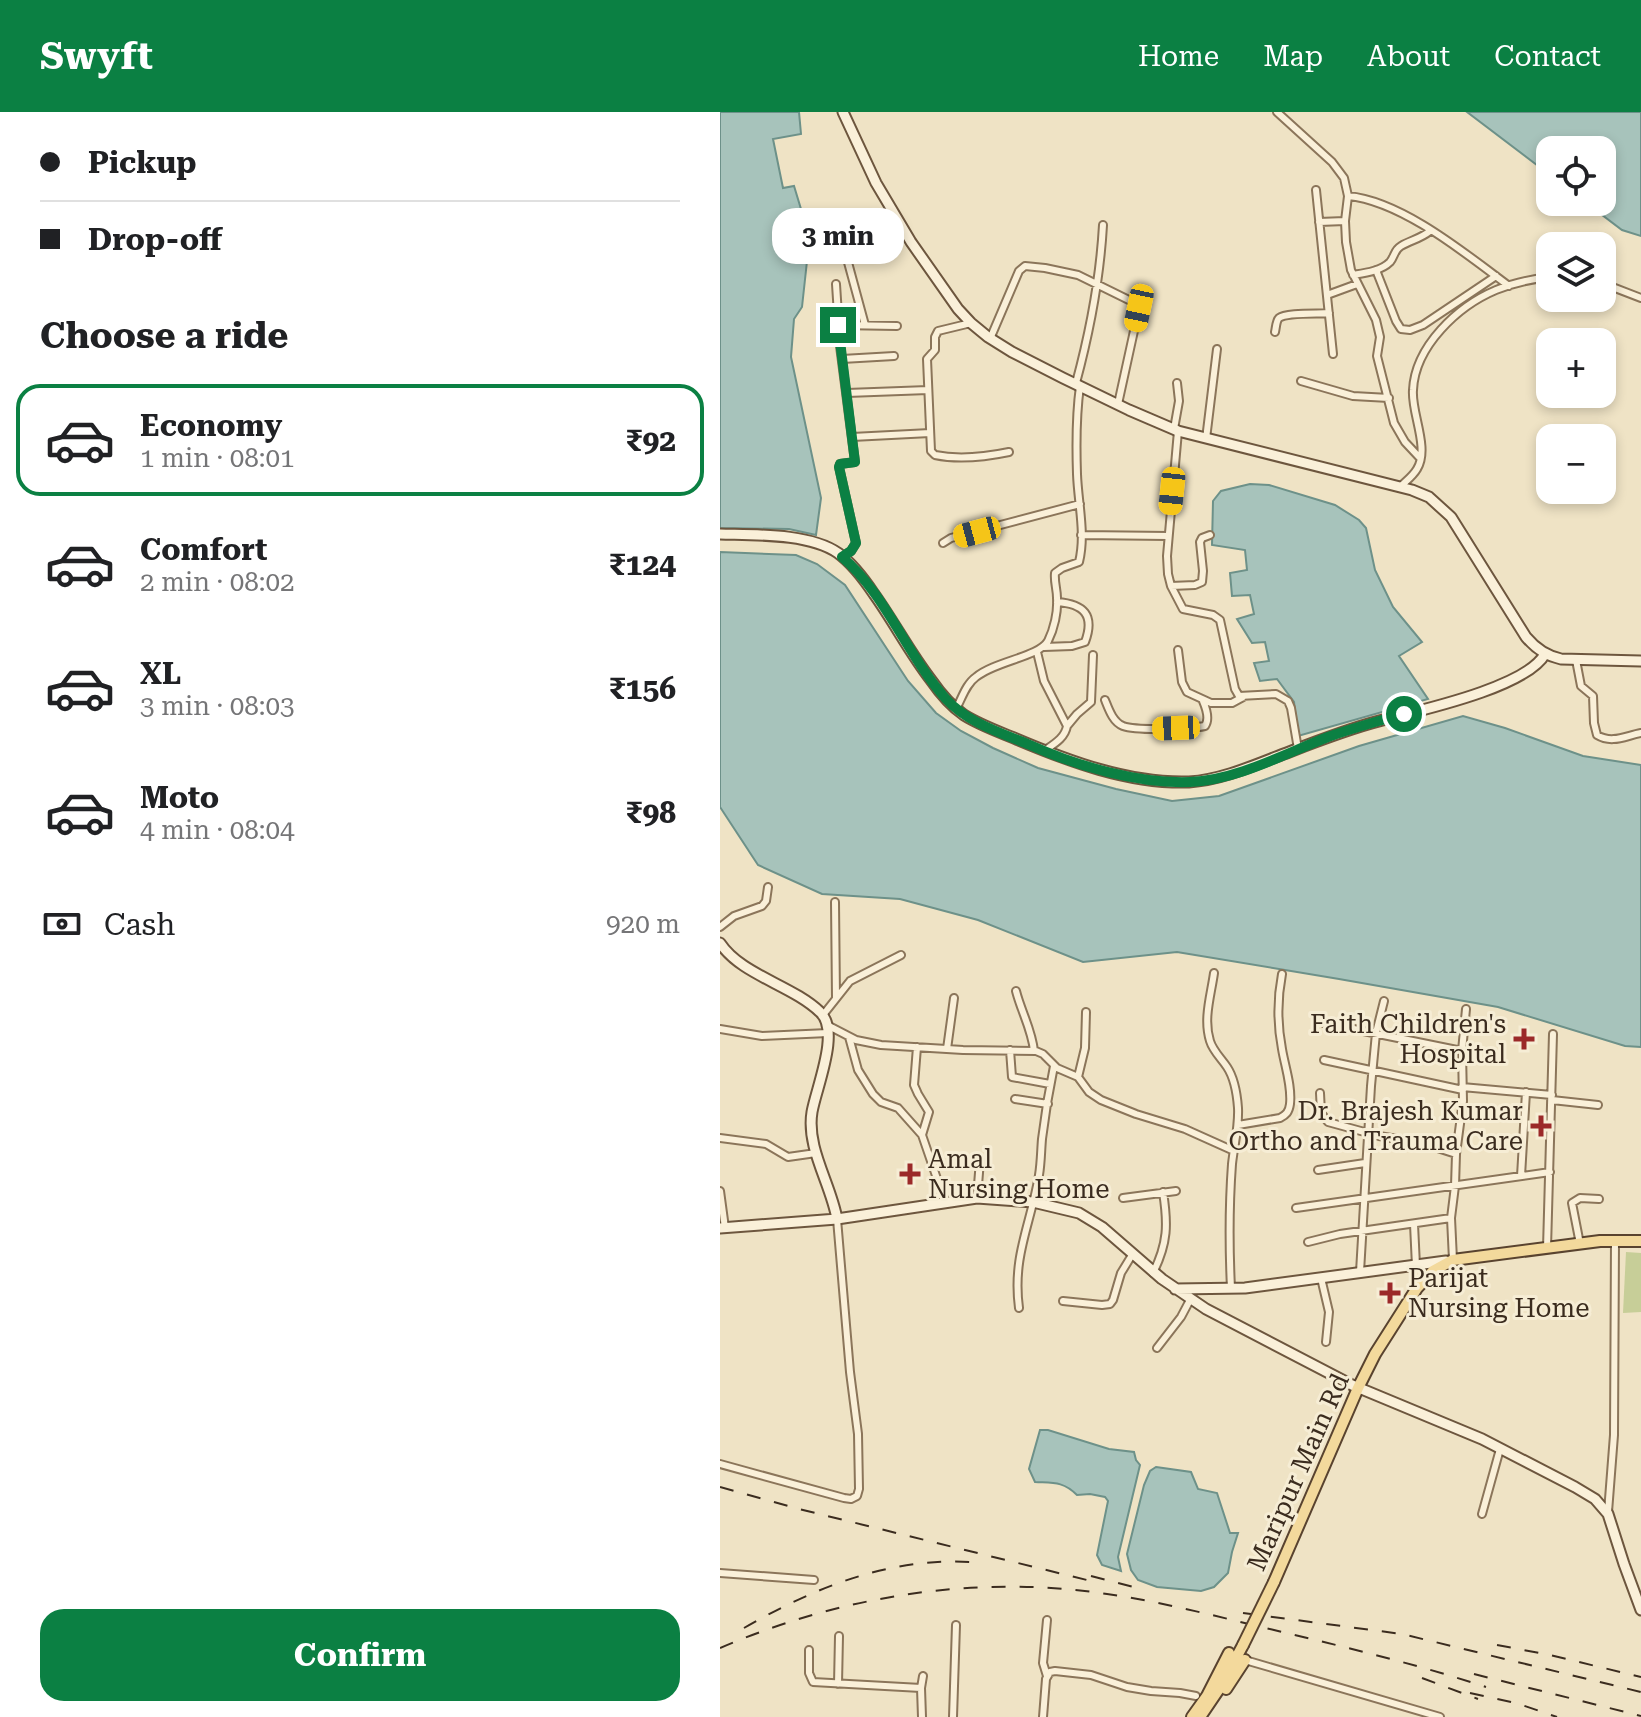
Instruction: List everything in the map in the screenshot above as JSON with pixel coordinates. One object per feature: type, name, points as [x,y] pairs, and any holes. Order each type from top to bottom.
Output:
[{"type":"main road","points":[[1453,1260],[1615,1240],[1641,1241]]},
{"type":"main road","name":"Maripur Main Rd","points":[[1200,1717],[1221,1686],[1274,1582],[1375,1354],[1417,1288],[1433,1271],[1453,1260]]},
{"type":"main road","points":[[1192,1717],[1207,1696],[1229,1653]]},
{"type":"main road","points":[[1208,1717],[1245,1660]]},
{"type":"street","points":[[843,112],[870,172],[894,215],[940,284],[971,323],[990,339],[1176,430],[1429,497],[1445,510],[1526,637],[1545,654],[1576,660],[1641,661]]},
{"type":"street","points":[[1277,112],[1324,153],[1344,178],[1348,196],[1345,221],[1348,257],[1353,275],[1376,320],[1380,337],[1377,356],[1394,423],[1405,442],[1420,458]]},
{"type":"street","points":[[1316,190],[1333,354]]},
{"type":"street","points":[[1348,196],[1377,203],[1430,231],[1509,286]]},
{"type":"street","points":[[1319,222],[1345,221]]},
{"type":"street","points":[[956,709],[976,677],[1044,647],[1052,630],[1057,602],[1055,573],[1079,562],[1078,384],[1098,285],[1103,225]]},
{"type":"street","points":[[1353,275],[1376,270],[1391,261],[1400,246],[1430,231]]},
{"type":"street","points":[[843,244],[865,325]]},
{"type":"street","points":[[990,339],[1019,271],[1025,266],[1078,275],[1139,305],[1118,404]]},
{"type":"street","points":[[1376,270],[1396,321],[1405,330],[1423,325],[1496,276]]},
{"type":"street","points":[[1400,487],[1417,469],[1420,458],[1421,441],[1413,389],[1423,355],[1457,315],[1486,295],[1536,280]]},
{"type":"street","points":[[836,284],[855,462],[840,464],[839,467],[856,543],[842,557]]},
{"type":"street","points":[[1327,295],[1357,284]]},
{"type":"street","points":[[1616,288],[1641,298]]},
{"type":"street","points":[[1275,332],[1280,317],[1329,313]]},
{"type":"street","points":[[971,323],[938,331],[935,350],[927,359],[931,451],[939,456],[974,457],[1009,452]]},
{"type":"street","points":[[838,325],[897,326]]},
{"type":"street","points":[[1206,439],[1217,349]]},
{"type":"street","points":[[842,359],[894,356]]},
{"type":"street","points":[[1301,381],[1353,396],[1389,398]]},
{"type":"street","points":[[1177,383],[1179,401],[1167,564],[1171,586],[1183,609],[1213,615],[1220,620],[1237,693],[1244,697]]},
{"type":"street","points":[[847,393],[928,390]]},
{"type":"street","points":[[852,437],[930,433]]},
{"type":"street","points":[[943,543],[951,538],[1080,504]]},
{"type":"street","points":[[720,534],[820,544],[842,557],[865,581],[932,683],[956,709],[981,725],[1082,765],[1149,778],[1190,782],[1231,774],[1360,726],[1481,692],[1534,667],[1545,654]]},
{"type":"street","points":[[1081,535],[1168,536]]},
{"type":"street","points":[[1171,586],[1202,582],[1200,542],[1210,535]]},
{"type":"street","points":[[1044,647],[1078,645],[1087,640],[1088,622],[1084,611],[1076,604],[1057,602]]},
{"type":"street","points":[[1178,650],[1184,688],[1203,701],[1225,704],[1244,697],[1281,695],[1288,701],[1298,749]]},
{"type":"street","points":[[1037,652],[1044,681],[1067,726]]},
{"type":"street","points":[[1044,751],[1062,738],[1067,726],[1091,702],[1093,655]]},
{"type":"street","points":[[1576,660],[1581,686],[1593,696],[1597,735],[1612,740],[1641,733]]},
{"type":"street","points":[[1105,700],[1111,714],[1122,725],[1136,728],[1205,726],[1208,722],[1203,701]]},
{"type":"street","points":[[720,927],[734,916],[762,906],[768,887]]},
{"type":"street","points":[[835,902],[836,998]]},
{"type":"street","points":[[720,943],[736,961],[778,983],[826,1024],[849,1037],[881,1045],[1034,1051],[1043,1054],[1054,1066],[1078,1077],[1089,1092],[1101,1100],[1201,1135],[1234,1151]]},
{"type":"street","points":[[720,1464],[844,1498],[857,1496],[858,1434],[837,1219],[812,1138],[811,1115],[824,1064],[826,1024],[836,998],[860,975],[901,955]]},
{"type":"street","points":[[1214,973],[1208,1014],[1209,1036],[1211,1045],[1234,1080],[1238,1108],[1231,1213],[1231,1288]]},
{"type":"street","points":[[1238,1125],[1280,1118],[1289,1111],[1289,1084],[1278,1012],[1282,974]]},
{"type":"street","points":[[1016,991],[1032,1033],[1034,1051]]},
{"type":"street","points":[[947,1049],[954,998]]},
{"type":"street","points":[[1360,1272],[1376,1033],[1384,1001]]},
{"type":"street","points":[[1175,1289],[1231,1288],[1453,1260],[1451,1218],[1463,1101],[1462,1051],[1466,1009]]},
{"type":"street","points":[[1078,1077],[1085,1048],[1086,1012]]},
{"type":"street","points":[[1324,1023],[1462,1051]]},
{"type":"street","points":[[720,1029],[762,1036],[826,1024]]},
{"type":"street","points":[[1547,1248],[1553,1034]]},
{"type":"street","points":[[849,1037],[858,1070],[873,1094],[881,1102],[898,1108],[922,1135],[945,1202]]},
{"type":"street","points":[[917,1047],[914,1085],[929,1112],[922,1135]]},
{"type":"street","points":[[1010,1050],[1012,1077],[1050,1084]]},
{"type":"street","points":[[1324,1060],[1462,1089],[1526,1092],[1598,1105]]},
{"type":"street","points":[[1019,1308],[1017,1273],[1040,1172],[1054,1066]]},
{"type":"street","points":[[1521,1176],[1526,1092]]},
{"type":"street","points":[[1320,1093],[1321,1113],[1325,1120],[1333,1124],[1390,1139],[1422,1143],[1456,1154]]},
{"type":"street","points":[[1015,1099],[1048,1104]]},
{"type":"street","points":[[720,1138],[766,1144],[788,1157],[816,1153]]},
{"type":"street","points":[[977,1198],[980,1160]]},
{"type":"street","points":[[1318,1170],[1365,1163]]},
{"type":"street","points":[[1296,1208],[1550,1172]]},
{"type":"street","points":[[720,1191],[723,1228],[837,1219],[977,1198],[1033,1202],[1089,1218],[1190,1300],[1358,1388],[1463,1430],[1586,1493],[1608,1514],[1641,1610]]},
{"type":"street","points":[[1123,1198],[1176,1191]]},
{"type":"street","points":[[1153,1273],[1166,1243],[1163,1192]]},
{"type":"street","points":[[1580,1244],[1572,1203],[1580,1198],[1599,1199]]},
{"type":"street","points":[[1308,1242],[1340,1234],[1451,1218]]},
{"type":"street","points":[[1414,1224],[1416,1266]]},
{"type":"street","points":[[1608,1514],[1614,1435],[1615,1240]]},
{"type":"street","points":[[1063,1301],[1110,1304],[1121,1273],[1132,1255]]},
{"type":"street","points":[[1321,1278],[1329,1312],[1326,1342]]},
{"type":"street","points":[[1157,1348],[1190,1300]]},
{"type":"street","points":[[1482,1514],[1500,1449]]},
{"type":"street","points":[[720,1573],[814,1580]]},
{"type":"street","points":[[1043,1717],[1047,1620]]},
{"type":"street","points":[[953,1717],[956,1625]]},
{"type":"street","points":[[838,1684],[839,1636]]},
{"type":"street","points":[[809,1650],[810,1678],[813,1682],[921,1688]]},
{"type":"street","points":[[1245,1660],[1440,1717]]},
{"type":"street","points":[[1047,1676],[1055,1671],[1073,1672],[1127,1687],[1196,1696]]},
{"type":"street","points":[[922,1717],[923,1676]]},
{"type":"green space","points":[[1626,1252],[1641,1253],[1641,1312],[1623,1313]]},
{"type":"water","points":[[720,112],[799,112],[801,134],[773,139],[783,188],[794,186],[804,219],[797,241],[807,261],[802,307],[794,319],[791,357],[821,498],[816,535],[789,529],[720,528]]},
{"type":"water","points":[[1467,112],[1641,112],[1641,236],[1622,230],[1604,216],[1616,216],[1616,136],[1536,136],[1536,164]]},
{"type":"water","points":[[1250,484],[1269,485],[1335,505],[1366,528],[1375,570],[1393,607],[1422,642],[1399,656],[1428,699],[1298,736],[1294,702],[1277,679],[1260,681],[1254,663],[1269,661],[1265,642],[1252,643],[1237,619],[1254,614],[1250,595],[1232,596],[1230,573],[1247,570],[1245,550],[1212,545],[1213,501],[1221,491]]},
{"type":"water","points":[[720,552],[796,555],[817,564],[845,585],[908,681],[936,713],[961,731],[1038,768],[1116,789],[1172,801],[1219,796],[1359,746],[1463,716],[1583,756],[1641,765],[1641,1047],[1625,1046],[1498,1007],[1177,952],[1083,962],[978,920],[900,899],[822,894],[758,865],[720,807]]},
{"type":"water","points":[[1040,1430],[1109,1449],[1134,1452],[1140,1465],[1118,1557],[1121,1571],[1102,1565],[1097,1555],[1108,1501],[1105,1497],[1077,1495],[1062,1485],[1035,1482],[1029,1469]]},
{"type":"water","points":[[1156,1467],[1191,1472],[1198,1489],[1217,1493],[1230,1533],[1238,1533],[1228,1573],[1214,1587],[1201,1591],[1157,1587],[1138,1580],[1131,1570],[1127,1554],[1144,1485],[1150,1471]]},
{"type":"railway","points":[[720,1487],[1099,1583]]},
{"type":"railway","points":[[744,1628],[800,1599],[859,1576],[920,1563],[983,1563]]},
{"type":"railway","points":[[1091,1576],[1145,1590]]},
{"type":"railway","points":[[720,1648],[813,1615],[910,1594],[1008,1587],[1058,1588],[1128,1597],[1191,1610],[1380,1656],[1486,1687]]},
{"type":"railway","points":[[1243,1613],[1402,1634],[1641,1692]]},
{"type":"railway","points":[[1497,1645],[1641,1677]]},
{"type":"railway","points":[[1474,1674],[1641,1716]]},
{"type":"railway","points":[[1422,1678],[1478,1699]]},
{"type":"railway","points":[[1470,1693],[1516,1703],[1557,1717]]},
{"type":"place","name":"Faith Children's Hospital","points":[[1524,1039]]},
{"type":"place","name":"Dr. Brajesh Kumar Ortho and Trauma Care","points":[[1541,1126]]},
{"type":"place","name":"Amal Nursing Home","points":[[910,1174]]},
{"type":"place","name":"Parijat Nursing Home","points":[[1390,1293]]},
{"type":"route","points":[[838,325],[855,462],[840,464],[839,467],[856,543],[842,557],[865,581],[932,683],[963,714],[981,725],[1082,765],[1141,777],[1190,782],[1231,774],[1330,736],[1404,714]]}]
